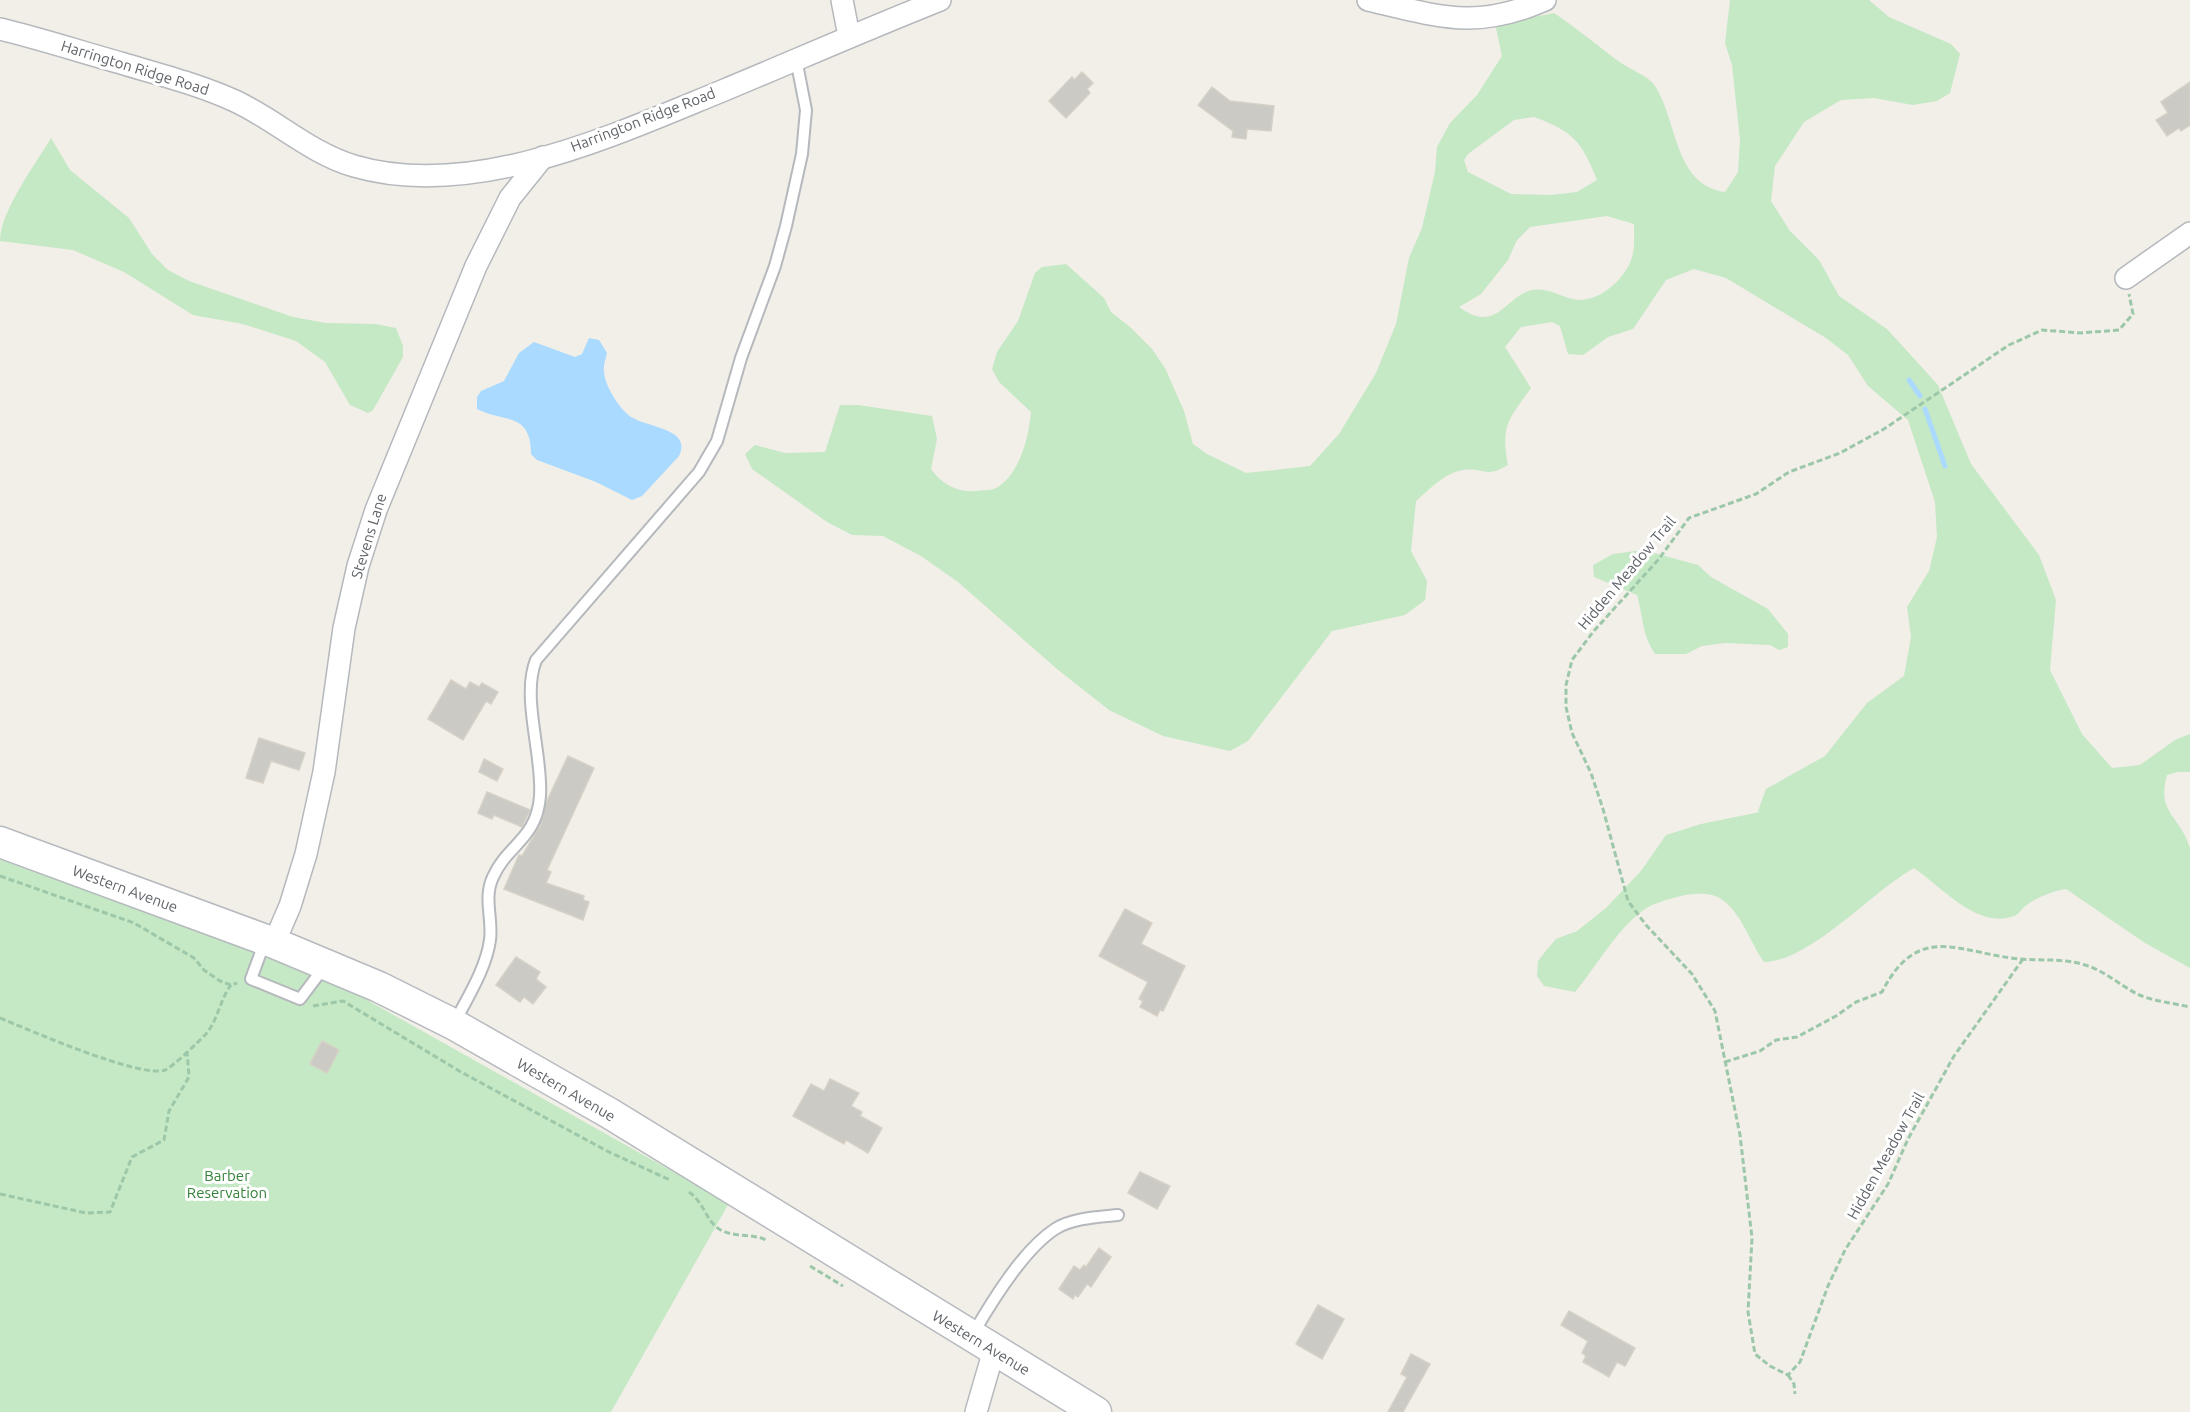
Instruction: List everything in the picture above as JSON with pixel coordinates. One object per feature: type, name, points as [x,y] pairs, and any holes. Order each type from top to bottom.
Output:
[{"type":"street","points":[[842,0],[849,36]]},
{"type":"street","name":"Harrington Ridge Road","points":[[0,29],[197,85],[238,102],[321,152],[354,166],[391,174],[437,175],[485,170],[543,157],[616,134],[940,0]]},
{"type":"street","points":[[1368,0],[1467,20],[1512,12],[1545,0]]},
{"type":"street","name":"Stevens Lane","points":[[269,942],[290,906],[306,854],[324,772],[344,628],[376,510],[476,266],[510,198],[543,157]]},
{"type":"street","points":[[2126,278],[2190,233]]},
{"type":"street","name":"Western Avenue","points":[[0,842],[269,942],[379,987],[453,1024],[609,1113],[1096,1412]]},
{"type":"street","points":[[976,1412],[983,1344]]},
{"type":"lane","points":[[453,1024],[483,965],[490,939],[488,895],[492,878],[502,862],[529,831],[540,798],[540,760],[531,685],[532,670],[536,660],[699,472],[717,441],[741,358],[775,266],[800,164],[806,110],[796,59]]},
{"type":"lane","points":[[269,942],[251,979],[300,999],[325,965]]},
{"type":"lane","points":[[983,1344],[993,1299],[1020,1265],[1056,1229],[1072,1222],[1118,1215]]},
{"type":"path","name":"Hidden Meadow Trail","points":[[2022,959],[2001,993],[1954,1056],[1908,1139],[1888,1184],[1845,1250],[1828,1286],[1800,1362],[1788,1374],[1770,1366],[1755,1354],[1748,1312],[1752,1238],[1740,1135],[1715,1011],[1692,974],[1646,925],[1628,901],[1600,800],[1572,734],[1566,707],[1566,685],[1572,660],[1593,632],[1658,560],[1689,518],[1756,494],[1789,472],[1840,453],[1884,429],[2009,345],[2042,330],[2080,333],[2119,330],[2133,314],[2126,278]]},
{"type":"path","points":[[0,876],[134,923],[194,958],[204,970],[231,985],[240,983]]},
{"type":"path","points":[[1725,1062],[1760,1051],[1776,1040],[1797,1037],[1836,1016],[1856,1002],[1882,992],[1893,970],[1917,952],[1935,946],[1964,948],[2022,959],[2056,958],[2086,965],[2139,995],[2190,1007]]},
{"type":"path","points":[[0,1018],[90,1053],[152,1071],[165,1070],[207,1032],[231,985]]},
{"type":"path","points":[[306,1008],[343,1001],[461,1072],[608,1151],[679,1184]]},
{"type":"path","points":[[0,1194],[86,1213],[110,1212],[132,1157],[164,1140],[169,1111],[189,1077],[187,1051]]},
{"type":"path","points":[[686,1190],[702,1201],[709,1218],[720,1230],[734,1234],[759,1236],[769,1241]]},
{"type":"path","points":[[805,1262],[828,1280],[845,1287]]},
{"type":"path","points":[[1788,1374],[1794,1384],[1795,1394]]},
{"type":"green space","points":[[1730,0],[1869,0],[1889,17],[1951,44],[1960,54],[1950,93],[1937,101],[1913,105],[1874,98],[1841,100],[1804,122],[1775,166],[1771,201],[1790,231],[1819,260],[1839,296],[1887,329],[1938,385],[1971,464],[2039,555],[2056,600],[2050,670],[2082,734],[2112,768],[2140,765],[2175,740],[2190,734],[2190,772],[2167,775],[2164,788],[2167,806],[2190,848],[2190,968],[2145,943],[2066,889],[2038,898],[2018,914],[2000,919],[1973,912],[1914,868],[1821,938],[1782,959],[1764,962],[1736,914],[1724,901],[1715,896],[1695,894],[1662,901],[1632,919],[1575,992],[1544,986],[1537,976],[1538,961],[1556,939],[1577,931],[1606,908],[1641,871],[1666,835],[1701,824],[1760,812],[1758,811],[1766,789],[1825,756],[1867,703],[1904,676],[1911,637],[1907,607],[1929,571],[1937,537],[1935,502],[1908,420],[1868,386],[1848,355],[1826,338],[1726,278],[1694,269],[1666,280],[1633,329],[1608,337],[1583,355],[1568,354],[1560,326],[1552,322],[1521,327],[1505,347],[1531,388],[1508,423],[1505,440],[1508,465],[1489,472],[1470,469],[1450,474],[1416,501],[1411,551],[1427,581],[1425,600],[1405,615],[1332,631],[1248,741],[1230,751],[1163,736],[1109,710],[1057,669],[958,582],[921,556],[883,536],[852,535],[827,522],[752,469],[745,454],[755,445],[785,453],[825,452],[840,405],[858,405],[932,416],[937,439],[931,469],[935,474],[956,489],[968,491],[998,487],[1006,481],[1018,463],[1028,432],[1031,412],[999,382],[992,369],[997,352],[1018,321],[1035,273],[1042,267],[1066,264],[1104,298],[1111,312],[1152,349],[1165,368],[1184,411],[1193,444],[1207,454],[1246,473],[1310,466],[1339,434],[1376,373],[1396,324],[1409,258],[1422,228],[1435,172],[1437,147],[1450,123],[1477,95],[1502,56],[1496,28],[1517,19],[1554,13],[1621,63],[1649,79],[1663,101],[1679,150],[1687,165],[1696,178],[1708,187],[1725,192],[1738,172],[1740,140],[1732,65],[1725,43]],"holes":[[[1534,117],[1567,133],[1581,147],[1597,180],[1577,192],[1551,195],[1511,194],[1468,172],[1464,160],[1468,154],[1514,120]],[[1607,216],[1634,224],[1634,245],[1632,257],[1624,274],[1601,294],[1582,300],[1537,289],[1523,294],[1492,316],[1483,317],[1472,315],[1459,307],[1481,294],[1508,260],[1517,240],[1530,227]]]},
{"type":"green space","points":[[51,138],[70,170],[129,218],[152,254],[168,270],[189,281],[293,317],[326,323],[376,324],[396,328],[403,346],[403,357],[373,410],[368,413],[350,405],[325,362],[296,341],[243,324],[193,315],[124,272],[73,250],[0,241],[12,202]]},
{"type":"green space","points":[[1643,550],[1698,565],[1711,577],[1768,609],[1788,634],[1788,647],[1779,650],[1770,645],[1725,643],[1702,646],[1686,654],[1655,654],[1645,632],[1637,595],[1594,577],[1593,565],[1613,554]]},
{"type":"green space","name":"Barber Reservation","points":[[0,857],[155,913],[349,990],[729,1203],[611,1412],[0,1412]]},
{"type":"water","points":[[589,338],[599,340],[607,353],[604,366],[605,377],[610,390],[623,410],[633,418],[667,431],[680,440],[679,456],[642,496],[632,500],[596,482],[537,460],[531,454],[530,440],[521,425],[477,409],[477,397],[481,391],[504,381],[519,353],[534,342],[575,357],[582,354]]},
{"type":"building","points":[[1082,72],[1093,83],[1087,89],[1090,93],[1066,118],[1049,101],[1072,77],[1074,80]]},
{"type":"building","points":[[2190,82],[2190,125],[2181,131],[2179,128],[2167,136],[2156,120],[2168,113],[2161,102]]},
{"type":"building","points":[[1212,87],[1230,101],[1274,106],[1271,131],[1247,129],[1246,139],[1232,137],[1233,131],[1198,105]]},
{"type":"building","points":[[451,680],[466,689],[470,682],[479,687],[482,683],[498,692],[491,704],[486,701],[463,740],[428,719]]},
{"type":"building","points":[[259,738],[305,753],[299,770],[271,761],[263,783],[246,778]]},
{"type":"building","points":[[568,756],[594,768],[547,870],[551,872],[546,883],[584,896],[583,900],[589,902],[583,920],[504,889],[519,855],[522,856],[540,826],[546,803]]},
{"type":"building","points":[[484,759],[503,769],[497,781],[479,772]]},
{"type":"building","points":[[487,792],[530,810],[522,827],[494,815],[492,819],[478,813]]},
{"type":"building","points":[[1125,909],[1152,923],[1141,944],[1185,966],[1163,1011],[1160,1010],[1157,1016],[1140,1007],[1143,1001],[1139,999],[1148,982],[1099,956]]},
{"type":"building","points":[[516,957],[540,972],[536,979],[546,987],[533,1004],[524,997],[520,1002],[496,985]]},
{"type":"building","points":[[322,1041],[339,1050],[327,1073],[310,1064]]},
{"type":"building","points":[[830,1079],[859,1093],[851,1106],[862,1112],[860,1116],[882,1128],[868,1153],[846,1140],[844,1144],[793,1116],[811,1084],[824,1091]]},
{"type":"building","points":[[1140,1172],[1170,1186],[1157,1209],[1128,1193]]},
{"type":"building","points":[[1099,1248],[1111,1257],[1091,1287],[1087,1284],[1078,1297],[1075,1295],[1073,1299],[1059,1289],[1074,1266],[1080,1270],[1084,1265],[1086,1267]]},
{"type":"building","points":[[1318,1305],[1344,1319],[1322,1359],[1296,1344]]},
{"type":"building","points":[[1569,1311],[1635,1348],[1625,1366],[1617,1362],[1609,1377],[1583,1362],[1586,1356],[1582,1353],[1588,1341],[1561,1325]]},
{"type":"building","points":[[1411,1354],[1430,1364],[1403,1412],[1388,1412],[1407,1377],[1401,1374]]},
{"type":"waterway","points":[[1909,380],[1920,396]]},
{"type":"waterway","points":[[1925,409],[1945,466]]}]
